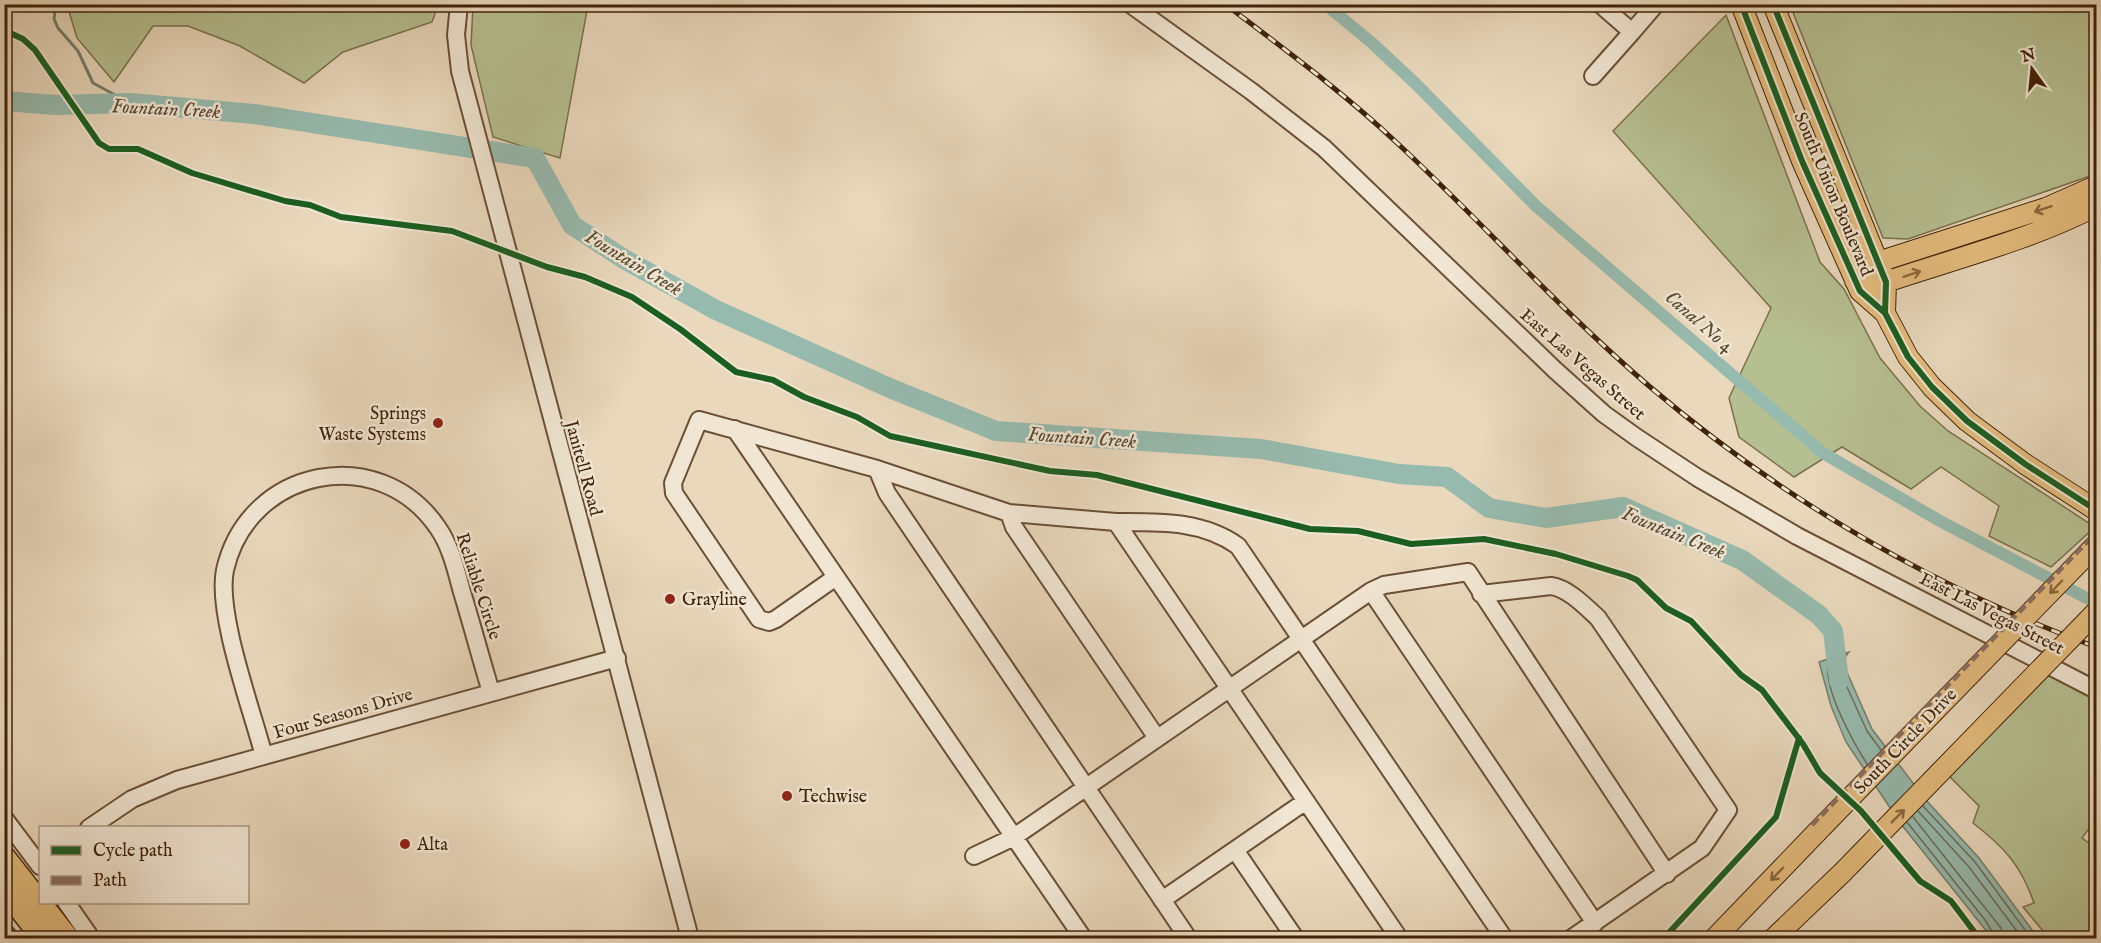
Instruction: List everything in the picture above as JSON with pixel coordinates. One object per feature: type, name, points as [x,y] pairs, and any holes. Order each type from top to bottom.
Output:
[{"type":"highway","points":[[4,859],[66,939]]},
{"type":"highway","points":[[4,886],[44,939]]},
{"type":"main road","name":"South Union Boulevard","points":[[1741,4],[1802,161],[1855,281],[1860,291],[1885,313]]},
{"type":"main road","name":"South Union Boulevard","points":[[1773,4],[1886,282],[1885,313]]},
{"type":"main road","points":[[1855,281],[1878,262],[2046,208],[2097,186]]},
{"type":"main road","points":[[1855,281],[1886,282],[2064,223],[2097,206]]},
{"type":"main road","points":[[1885,313],[1908,357],[1932,387],[1967,421],[2025,464],[2097,510]]},
{"type":"main road","name":"South Circle Drive","points":[[1715,939],[1817,831],[2097,545]]},
{"type":"main road","points":[[1774,939],[1842,873],[2097,612]]},
{"type":"street","name":"Janitell Road","points":[[459,4],[456,35],[460,71],[690,939]]},
{"type":"street","name":"East Las Vegas Street","points":[[1131,4],[1251,91],[1323,148],[1555,370],[1636,437],[1698,478],[1797,536],[2097,690]]},
{"type":"street","points":[[1600,4],[1632,32]]},
{"type":"street","points":[[1593,76],[1656,4]]},
{"type":"street","points":[[836,577],[776,619],[769,622],[759,619],[672,488],[699,420],[877,470],[1009,513],[1116,522],[1173,522],[1228,539],[1238,546],[1504,939]]},
{"type":"street","points":[[735,429],[1083,939]]},
{"type":"street","points":[[877,470],[887,493],[1188,939]]},
{"type":"street","name":"Reliable Circle","points":[[264,756],[228,625],[224,598],[225,571],[235,541],[251,515],[273,496],[306,480],[334,475],[364,478],[397,490],[424,511],[436,525],[450,551],[491,692]]},
{"type":"street","points":[[1009,513],[1014,527],[1157,738]]},
{"type":"street","points":[[1116,522],[1399,939]]},
{"type":"street","points":[[974,856],[1014,837],[1371,591],[1384,585],[1468,572],[1667,874]]},
{"type":"street","points":[[1481,594],[1551,586],[1558,587],[1588,609],[1598,618],[1728,810],[1702,848],[1572,939]]},
{"type":"street","points":[[1371,591],[1595,922]]},
{"type":"street","name":"Four Seasons Drive","points":[[92,826],[132,799],[158,787],[617,658]]},
{"type":"street","points":[[1162,900],[1306,801]]},
{"type":"street","points":[[4,818],[39,860]]},
{"type":"street","points":[[1235,850],[1295,939]]},
{"type":"street","points":[[67,904],[91,938]]},
{"type":"green space","points":[[67,4],[438,5],[432,22],[343,52],[304,83],[240,46],[188,26],[153,26],[114,82],[77,38]]},
{"type":"green space","points":[[473,5],[588,5],[560,158],[493,137],[471,45]]},
{"type":"green space","points":[[1790,5],[2096,5],[2096,174],[1908,239],[1883,238]]},
{"type":"green space","points":[[1726,15],[1820,262],[1844,289],[1880,358],[1920,406],[1948,431],[2095,527],[2051,567],[1989,536],[1999,506],[1941,467],[1911,489],[1842,447],[1794,477],[1739,437],[1729,398],[1771,308],[1613,131]]},
{"type":"green space","points":[[2040,660],[2096,690],[2096,819],[2082,838],[2090,844],[2093,870],[2096,872],[2096,938],[2049,938],[2023,907],[2034,903],[2017,867],[1994,840],[1973,823],[1979,806],[1944,771]]},
{"type":"water","points":[[1849,652],[1842,661],[1872,729],[1925,799],[1979,858],[2038,938],[1992,938],[1901,824],[1846,742],[1831,706],[1819,662]]},
{"type":"waterway","points":[[56,4],[54,19],[58,28],[78,51],[93,83],[130,103]]},
{"type":"waterway","name":"Canal No 4","points":[[1325,4],[1416,84],[1536,206],[1823,453],[1940,521],[2096,603]]},
{"type":"waterway","name":"Fountain Creek","points":[[4,101],[55,105],[130,103],[254,114],[535,158],[572,225],[624,259],[716,310],[892,389],[996,431],[1261,449],[1399,474],[1447,477],[1489,508],[1546,518],[1623,507],[1742,560],[1819,615],[1833,631],[1839,681]]},
{"type":"railway","points":[[1225,4],[1313,71],[1376,124],[1616,357],[1700,427],[1752,466],[1861,536],[1918,568],[1976,597],[2096,647]]},
{"type":"marked path","points":[[1812,825],[2096,533]]},
{"type":"cycle path","points":[[1741,4],[1802,161],[1860,291],[1885,313],[1908,357],[1932,387],[1967,421],[2025,464],[2096,510]]},
{"type":"cycle path","points":[[1773,4],[1886,282],[1885,313]]},
{"type":"cycle path","points":[[4,30],[23,39],[35,50],[99,143],[109,149],[138,149],[192,173],[285,201],[310,205],[341,217],[452,231],[547,267],[585,277],[632,297],[680,329],[736,372],[773,380],[804,397],[857,417],[890,436],[1050,471],[1097,475],[1310,529],[1358,531],[1411,544],[1484,539],[1556,554],[1637,580],[1666,608],[1691,621],[1741,675],[1762,690],[1803,744],[1820,773],[1861,811],[1920,881],[1951,901],[1979,938]]},
{"type":"cycle path","points":[[1664,938],[1776,817],[1799,738]]},
{"type":"place","name":"Springs Waste Systems","points":[[438,423]]},
{"type":"place","name":"Grayline","points":[[670,599]]},
{"type":"place","name":"Techwise","points":[[787,796]]},
{"type":"place","name":"Alta","points":[[405,844]]}]
